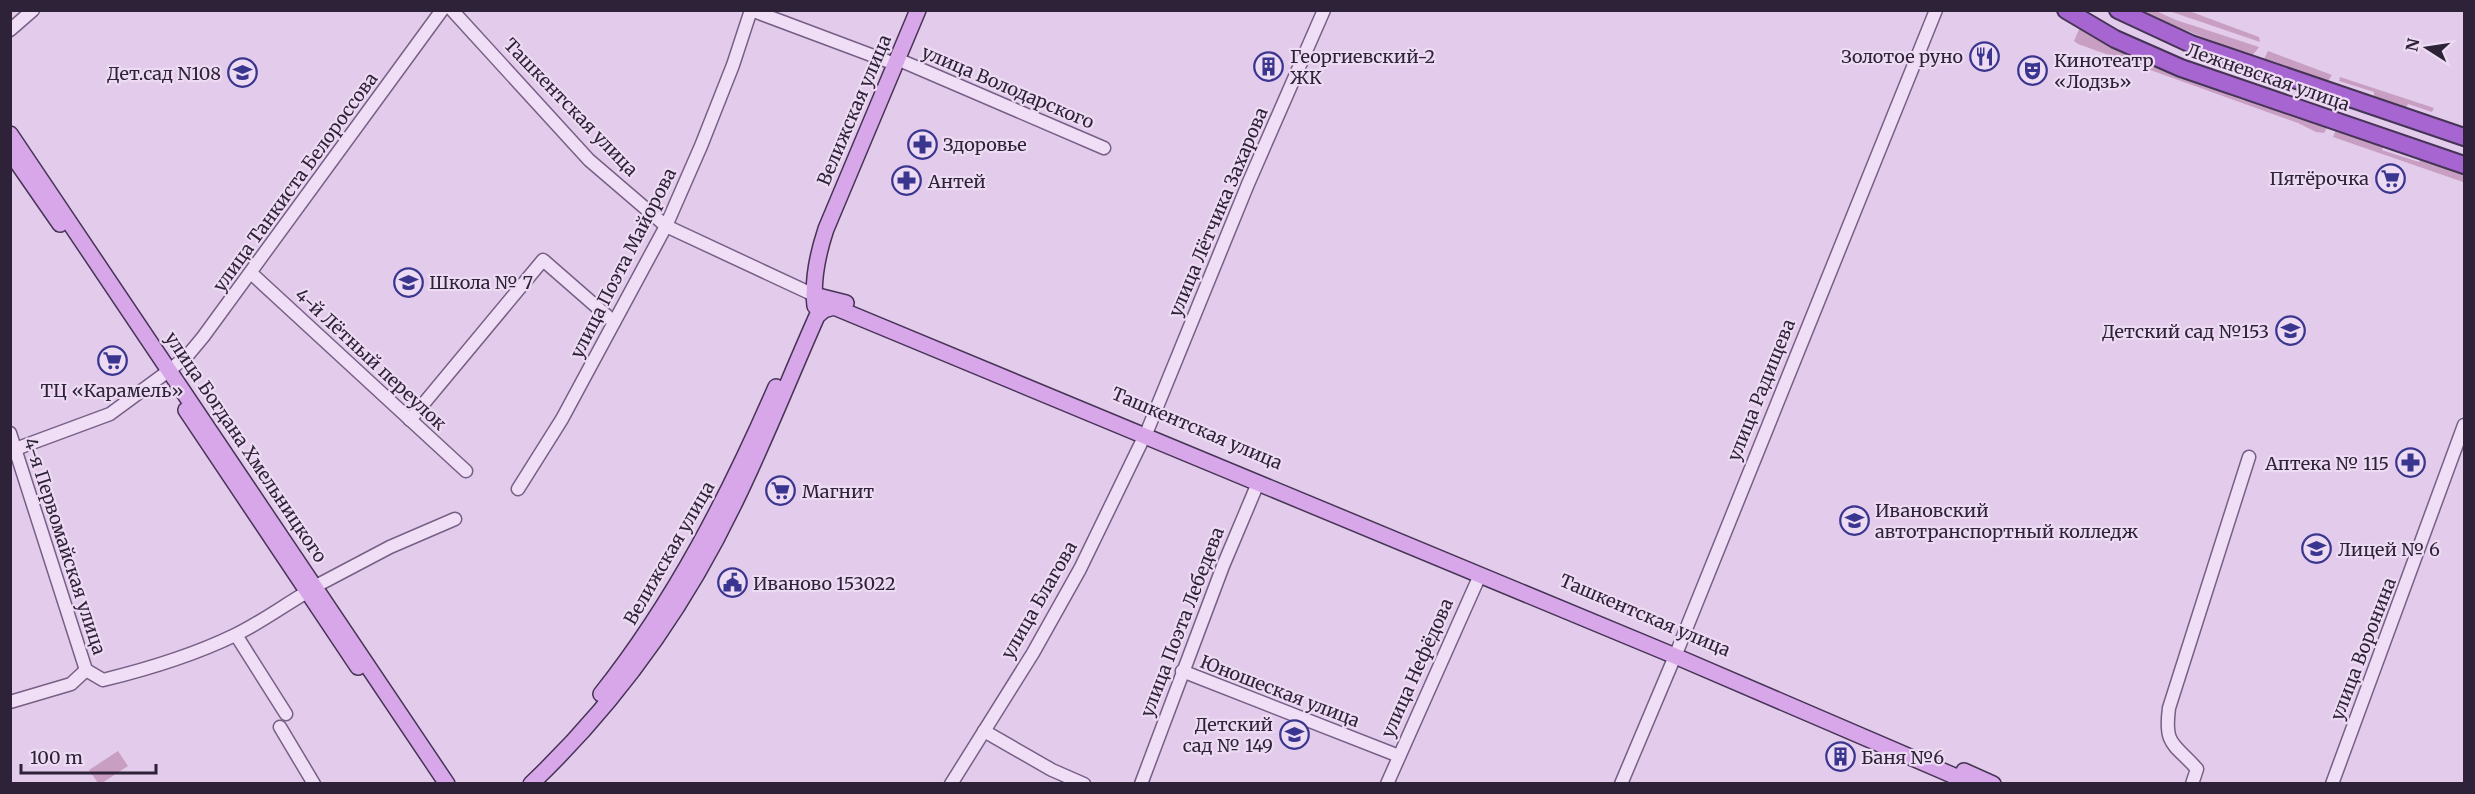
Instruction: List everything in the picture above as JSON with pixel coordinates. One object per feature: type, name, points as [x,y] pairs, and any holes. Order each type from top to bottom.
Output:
[{"type":"highway","name":"Лежневская улица","points":[[2066,10],[2107,35],[2161,61],[2464,165]]},
{"type":"highway","name":"Лежневская улица","points":[[2118,10],[2191,44],[2464,136]]},
{"type":"main road","name":"Велижская улица","points":[[531,783],[578,738],[656,639],[688,590],[735,504],[813,307],[818,257],[826,229],[918,10]]},
{"type":"main road","name":"улица Богдана Хмельницкого","points":[[10,134],[312,589],[437,783]]},
{"type":"main road","name":"улица Богдана Хмельницкого","points":[[10,152],[167,372]]},
{"type":"main road","name":"Ташкентская улица","points":[[813,307],[836,303],[1993,783]]},
{"type":"main road","name":"Велижская улица","points":[[518,783],[570,732],[608,685],[646,632],[677,582],[725,498],[813,307]]},
{"type":"main road","name":"улица Богдана Хмельницкого","points":[[312,589],[447,783]]},
{"type":"main road","name":"Ташкентская улица","points":[[1677,653],[1973,783]]},
{"type":"street","points":[[10,30],[33,10]]},
{"type":"street","name":"улица Танкиста Белороссова","points":[[13,451],[110,414],[188,355],[251,273],[442,10]]},
{"type":"street","name":"Ташкентская улица","points":[[452,10],[589,160],[666,226],[813,307]]},
{"type":"street","name":"улица Поэта Майорова","points":[[518,489],[562,419],[666,226],[705,136],[751,10]]},
{"type":"street","name":"улица Володарского","points":[[751,10],[896,61],[1104,148]]},
{"type":"street","name":"улица Лётчика Захарова","points":[[1146,432],[1253,173],[1324,10]]},
{"type":"street","name":"улица Радищева","points":[[1621,783],[1677,653],[1935,10]]},
{"type":"street","points":[[410,420],[543,260],[614,322]]},
{"type":"street","name":"4-й Лётный переулок","points":[[251,273],[466,471]]},
{"type":"street","name":"улица Воронина","points":[[2331,783],[2464,425]]},
{"type":"street","name":"улица Благова","points":[[951,783],[1033,653],[1080,569],[1146,432]]},
{"type":"street","name":"4-я Первомайская улица","points":[[10,433],[13,451],[86,670]]},
{"type":"street","points":[[2192,783],[2197,769],[2173,746],[2168,736],[2169,708],[2249,457]]},
{"type":"street","name":"улица Поэта Лебедева","points":[[1140,783],[1259,479]]},
{"type":"street","points":[[10,702],[72,684],[86,670],[104,680],[137,672],[236,635],[312,589],[390,547],[455,519]]},
{"type":"street","name":"улица Нефёдова","points":[[1387,783],[1481,571]]},
{"type":"street","points":[[236,635],[285,714]]},
{"type":"street","name":"Юношеская улица","points":[[1182,672],[1399,756]]},
{"type":"street","points":[[280,727],[314,783]]},
{"type":"street","points":[[984,731],[1052,770],[1084,783]]},
{"type":"shaded area","points":[[2147,11],[2156,11],[2176,20],[2259,47],[2252,56],[2146,15]]},
{"type":"shaded area","points":[[2169,11],[2189,11],[2259,37],[2260,42]]},
{"type":"shaded area","points":[[2080,27],[2227,90],[2229,95],[2245,101],[2247,97],[2326,124],[2327,128],[2324,133],[2316,132],[2298,123],[2078,44],[2074,41]]},
{"type":"shaded area","points":[[2268,51],[2332,75],[2328,81],[2264,59]]},
{"type":"shaded area","points":[[2340,77],[2434,108],[2432,112],[2408,104],[2406,108],[2374,96],[2374,92],[2339,81]]},
{"type":"shaded area","points":[[2337,127],[2384,143],[2382,150],[2419,162],[2422,155],[2440,161],[2444,168],[2464,175],[2463,182],[2333,137]]},
{"type":"shaded area","points":[[118,751],[128,766],[102,783],[98,783],[89,770]]},
{"type":"place","name":"Золотое руно","points":[[1984,56]]},
{"type":"place","name":"Георгиевский-2 ЖК","points":[[1269,66]]},
{"type":"place","name":"Кинотеатр «Лодзь»","points":[[2033,70]]},
{"type":"place","name":"Дет.сад N108","points":[[242,73]]},
{"type":"place","name":"Здоровье","points":[[922,144]]},
{"type":"place","name":"Пятёрочка","points":[[2390,178]]},
{"type":"place","name":"Антей","points":[[907,181]]},
{"type":"place","name":"Школа № 7","points":[[408,282]]},
{"type":"place","name":"Детский сад №153","points":[[2290,331]]},
{"type":"place","name":"ТЦ «Карамель»","points":[[112,361]]},
{"type":"place","name":"Аптека № 115","points":[[2410,463]]},
{"type":"place","name":"Магнит","points":[[781,491]]},
{"type":"place","name":"Ивановский автотранспортный колледж","points":[[1854,520]]},
{"type":"place","name":"Лицей № 6","points":[[2317,549]]},
{"type":"place","name":"Иваново 153022","points":[[732,583]]},
{"type":"place","name":"Детский сад № 149","points":[[1294,734]]},
{"type":"place","name":"Баня №6","points":[[1840,757]]}]
